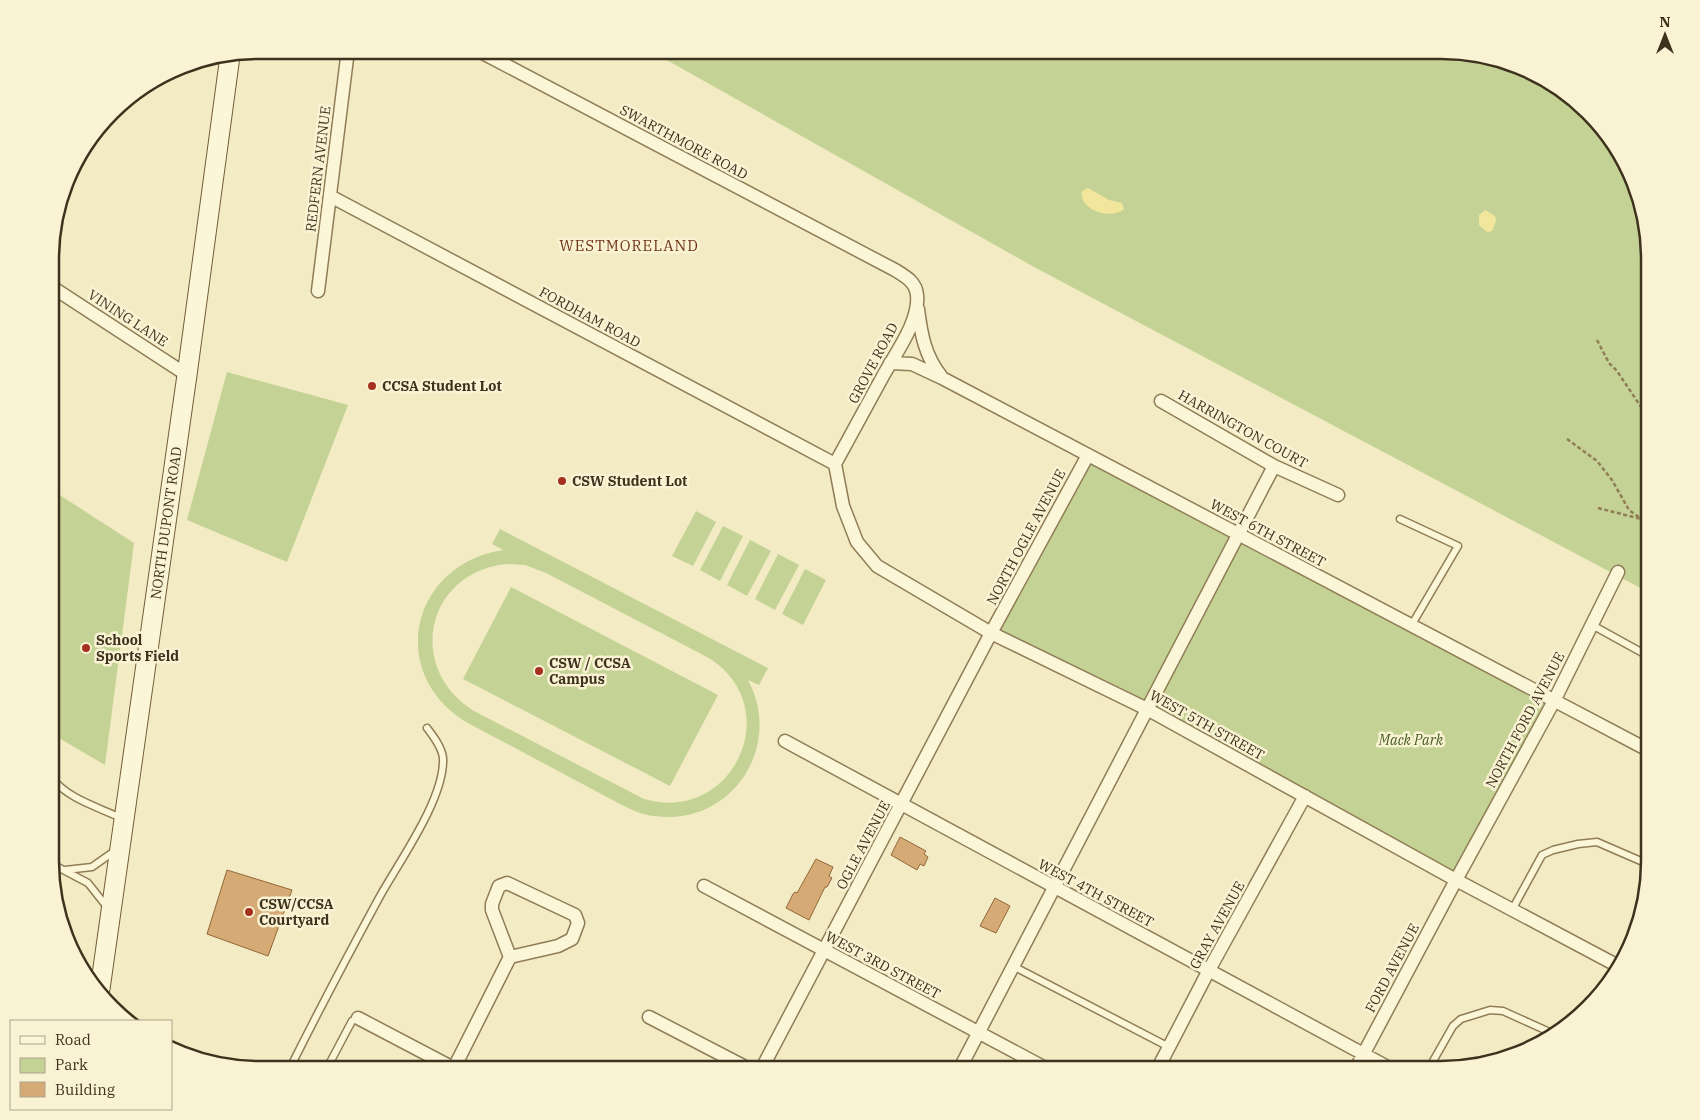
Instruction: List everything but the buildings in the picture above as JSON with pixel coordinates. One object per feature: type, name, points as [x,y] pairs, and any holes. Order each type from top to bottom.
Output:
[{"type":"main road","name":"NORTH DUPONT ROAD","points":[[101,984],[229,61]]},
{"type":"street","name":"REDFERN AVENUE","points":[[318,291],[347,59]]},
{"type":"street","name":"SWARTHMORE ROAD","points":[[494,59],[896,270],[912,282],[918,294],[918,304]]},
{"type":"street","name":"FORDHAM ROAD","points":[[330,196],[836,464]]},
{"type":"street","name":"VINING LANE","points":[[59,292],[187,375]]},
{"type":"street","name":"GROVE ROAD","points":[[836,464],[906,336],[918,304]]},
{"type":"street","name":"WEST 6TH STREET","points":[[918,304],[925,348],[932,365],[942,378],[1641,746]]},
{"type":"street","points":[[890,363],[912,364],[942,378]]},
{"type":"street","name":"HARRINGTON COURT","points":[[1161,401],[1274,466],[1338,495]]},
{"type":"street","name":"NORTH OGLE AVENUE","points":[[991,633],[1088,455]]},
{"type":"street","name":"WEST 5TH STREET","points":[[836,464],[843,506],[857,542],[877,566],[991,633],[1147,709],[1456,880],[1613,963]]},
{"type":"street","points":[[964,1061],[1274,466]]},
{"type":"street","name":"NORTH FORD AVENUE","points":[[1456,880],[1554,701],[1618,572]]},
{"type":"street","name":"OGLE AVENUE","points":[[766,1061],[991,633]]},
{"type":"street","name":"WEST 4TH STREET","points":[[785,741],[1376,1061]]},
{"type":"street","name":"GRAY AVENUE","points":[[1162,1061],[1209,970],[1305,796]]},
{"type":"street","name":"FORD AVENUE","points":[[1360,1061],[1456,880]]},
{"type":"street","points":[[460,1061],[510,957],[492,910],[492,904],[499,886],[507,883],[576,915],[578,923],[572,939],[558,946],[510,957]]},
{"type":"street","name":"WEST 3RD STREET","points":[[704,886],[1032,1061]]},
{"type":"street","points":[[648,1017],[734,1061]]},
{"type":"street","points":[[358,1018],[441,1061]]},
{"type":"lane","points":[[1400,518],[1458,546],[1411,626]]},
{"type":"lane","points":[[1592,625],[1641,652]]},
{"type":"lane","points":[[294,1061],[379,899],[419,830],[432,802],[440,778],[443,756],[437,742],[427,728]]},
{"type":"lane","points":[[59,787],[68,794],[124,819]]},
{"type":"lane","points":[[1512,910],[1542,855],[1553,850],[1597,842],[1641,861]]},
{"type":"lane","points":[[63,871],[92,867],[120,847]]},
{"type":"lane","points":[[59,868],[88,883],[111,911]]},
{"type":"lane","points":[[1013,966],[1169,1047]]},
{"type":"lane","points":[[1433,1061],[1453,1026],[1461,1019],[1490,1010],[1503,1011],[1546,1031]]},
{"type":"lane","points":[[331,1061],[352,1022],[358,1018]]},
{"type":"path","points":[[1597,340],[1609,363],[1618,371],[1641,407]]},
{"type":"path","points":[[1567,440],[1596,461],[1612,480],[1630,510],[1641,519]]},
{"type":"path","points":[[1598,508],[1641,520]]},
{"type":"green space","points":[[665,59],[1454,59],[1467,60],[1505,69],[1529,79],[1563,100],[1583,117],[1600,137],[1621,171],[1631,195],[1640,233],[1641,588],[1034,267]]},
{"type":"green space","points":[[227,372],[348,405],[287,562],[187,520]]},
{"type":"green space","name":"Mack Park","points":[[1088,455],[1554,701],[1456,880],[1147,709],[991,633]]},
{"type":"green space","name":"School Sports Field","points":[[59,495],[134,543],[105,765],[59,738]]},
{"type":"green space","points":[[696,511],[716,522],[693,566],[672,556]]},
{"type":"green space","points":[[723,526],[743,536],[720,581],[700,570]]},
{"type":"green space","points":[[500,529],[768,668],[759,685],[748,680],[757,706],[759,731],[754,755],[743,777],[727,795],[706,809],[682,816],[654,816],[642,813],[622,805],[466,722],[441,701],[425,676],[418,650],[420,623],[430,598],[447,576],[472,559],[503,550],[492,544]],"holes":[[[506,564],[525,565],[546,573],[707,657],[731,678],[744,703],[746,730],[740,756],[725,778],[703,795],[676,802],[644,799],[474,711],[453,693],[439,672],[433,648],[434,625],[442,603],[457,585],[479,571]]]},
{"type":"green space","points":[[750,540],[771,551],[747,596],[727,585]]},
{"type":"green space","points":[[778,554],[799,565],[775,610],[755,599]]},
{"type":"green space","points":[[805,569],[826,580],[803,625],[782,614]]},
{"type":"green space","points":[[511,587],[718,695],[670,786],[463,679]]},
{"type":"sand","points":[[1088,188],[1109,200],[1122,203],[1124,209],[1111,214],[1090,208],[1082,197],[1082,191]]},
{"type":"sand","points":[[1485,210],[1495,216],[1496,221],[1492,231],[1487,232],[1479,225],[1479,215]]},
{"type":"place","name":"CCSA Student Lot","points":[[372,386]]},
{"type":"place","name":"CSW Student Lot","points":[[562,481]]},
{"type":"place","name":"School Sports Field","points":[[86,648]]},
{"type":"place","name":"CSW / CCSA Campus","points":[[539,671]]},
{"type":"place","name":"CSW/CCSA Courtyard","points":[[249,912]]},
{"type":"district","name":"WESTMORELAND","points":[[629,245]]}]
